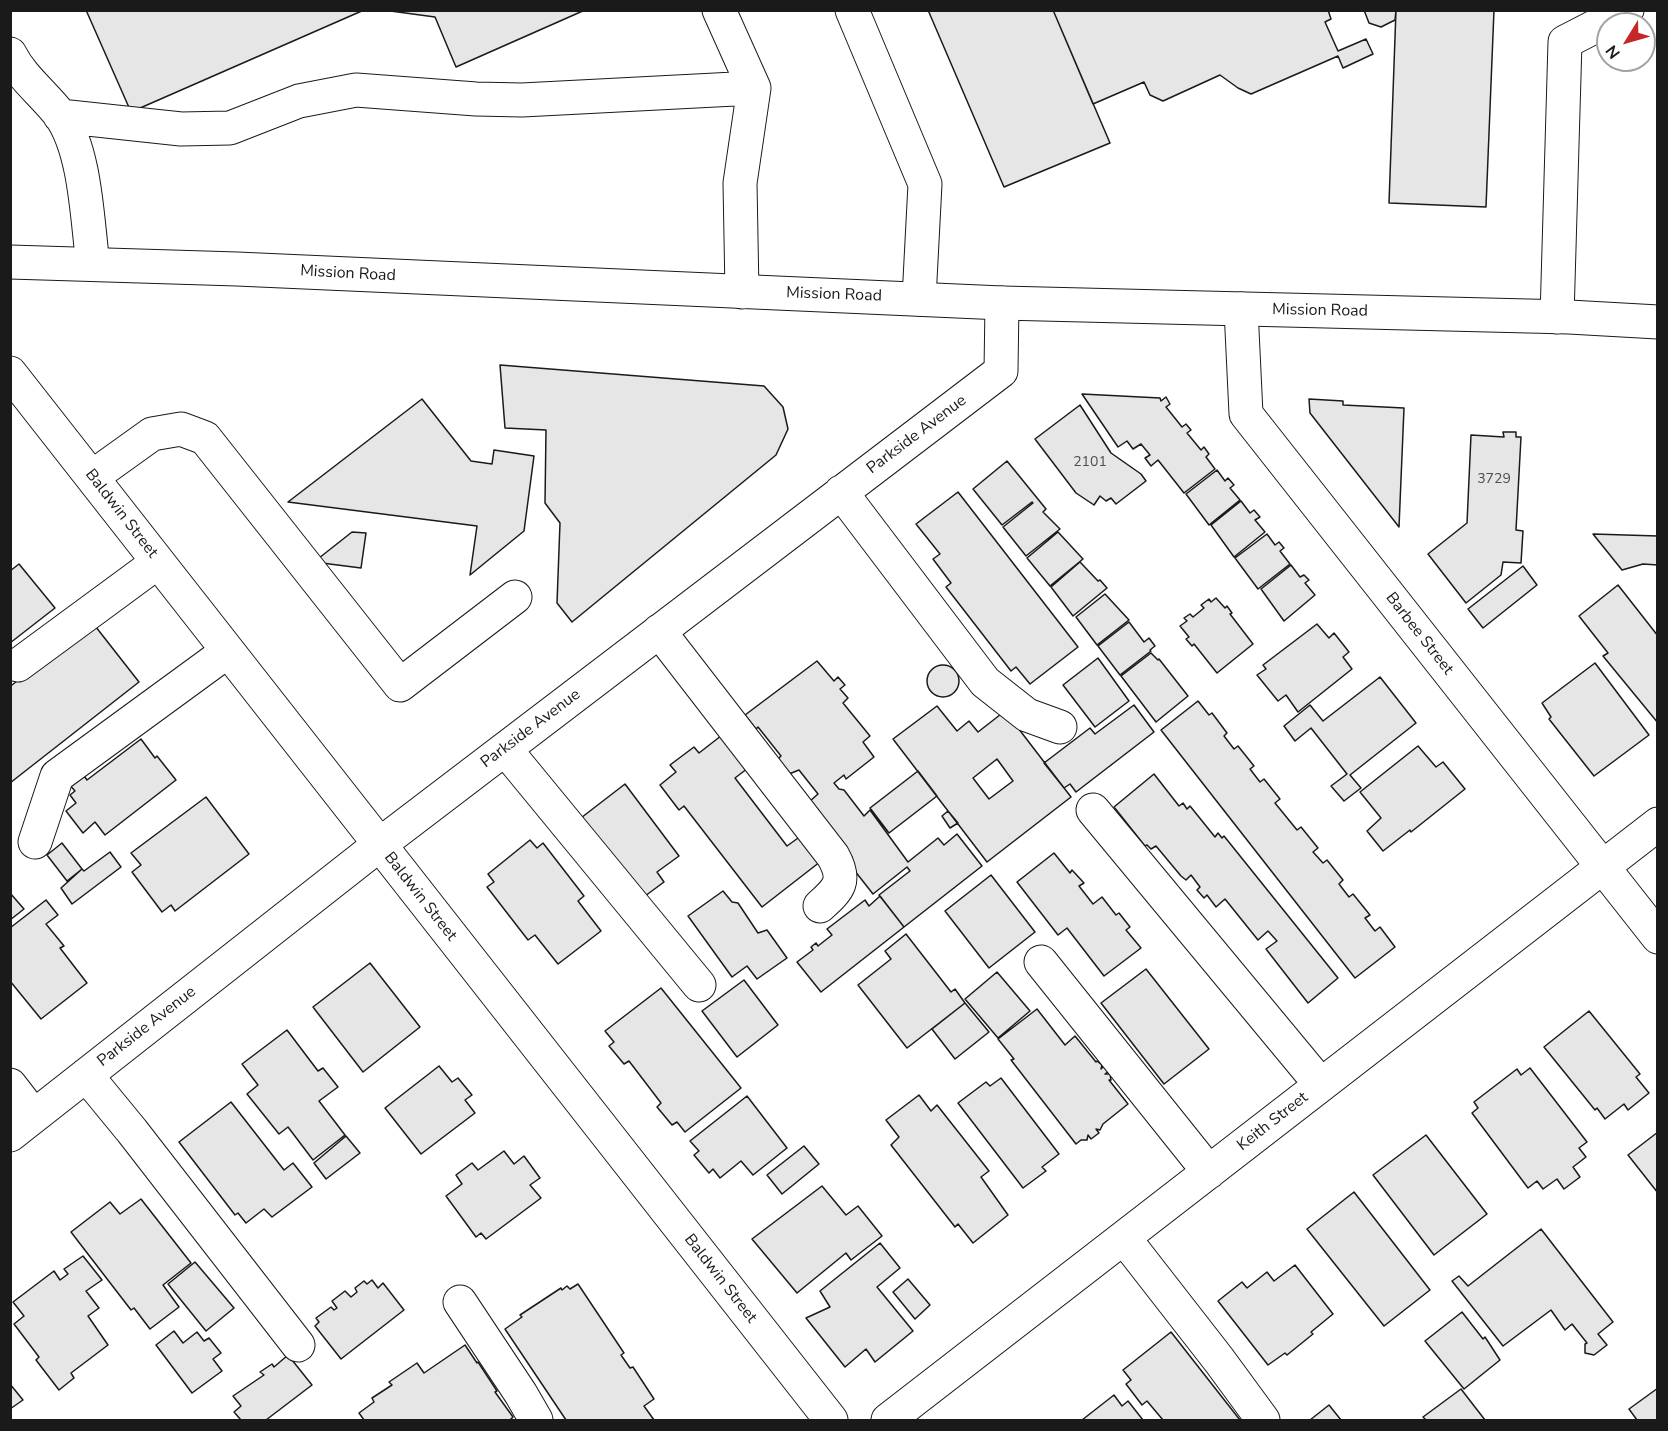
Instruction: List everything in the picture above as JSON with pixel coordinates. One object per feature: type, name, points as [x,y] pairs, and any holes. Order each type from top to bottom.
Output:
[{"type":"street","points":[[719,10],[754,88],[740,183],[742,292]]},
{"type":"street","points":[[852,10],[925,184],[919,299]]},
{"type":"street","points":[[1557,317],[1565,42],[1627,10]]},
{"type":"street","points":[[10,54],[16,67],[60,116],[78,155],[93,264]]},
{"type":"street","points":[[60,116],[181,129],[230,128],[299,101],[356,90],[522,100],[754,88]]},
{"type":"street","name":"Mission Road","points":[[10,262],[249,269],[1002,303],[1557,317],[1658,322]]},
{"type":"street","name":"Parkside Avenue","points":[[22,1125],[379,845],[1001,371],[1002,303]]},
{"type":"street","name":"Barbee Street","points":[[1241,309],[1246,414],[1658,937]]},
{"type":"street","name":"Baldwin Street","points":[[10,373],[831,1420]]},
{"type":"street","points":[[92,477],[152,434],[181,429],[205,438],[400,686],[515,597]]},
{"type":"street","points":[[841,492],[985,682],[1027,715],[1060,727]]},
{"type":"street","points":[[18,665],[159,562]]},
{"type":"street","points":[[659,631],[833,856],[840,869],[840,883],[834,894],[820,906]]},
{"type":"street","points":[[35,842],[57,776],[228,651]]},
{"type":"street","points":[[505,749],[699,985]]},
{"type":"street","points":[[1094,810],[1322,1085]]},
{"type":"street","name":"Keith Street","points":[[888,1420],[1658,824]]},
{"type":"street","points":[[1041,962],[1209,1172]]},
{"type":"street","points":[[86,1075],[298,1345]]},
{"type":"street","points":[[10,1085],[22,1125]]},
{"type":"street","points":[[1124,1238],[1263,1420]]},
{"type":"street","points":[[460,1302],[536,1420]]},
{"type":"building","points":[[86,10],[364,10],[131,112]]},
{"type":"building","points":[[383,10],[585,10],[456,67],[435,17]]},
{"type":"building","points":[[928,10],[1053,10],[1110,143],[1004,187]]},
{"type":"building","points":[[1053,10],[1328,10],[1331,19],[1325,22],[1338,51],[1366,39],[1373,54],[1343,68],[1338,56],[1251,94],[1220,75],[1163,101],[1150,95],[1144,82],[1093,104]]},
{"type":"building","points":[[1364,10],[1396,10],[1395,20],[1381,27],[1369,23]]},
{"type":"building","points":[[1396,10],[1494,10],[1486,207],[1389,203]]},
{"type":"building","points":[[500,365],[764,386],[783,407],[788,429],[776,455],[572,622],[557,603],[560,523],[545,503],[546,430],[505,428]]},
{"type":"building","points":[[1082,394],[1160,398],[1161,401],[1166,397],[1170,404],[1166,407],[1182,427],[1186,424],[1191,430],[1187,433],[1201,450],[1204,447],[1209,454],[1206,457],[1215,469],[1184,493],[1158,460],[1151,466],[1145,458],[1150,455],[1141,444],[1133,449],[1127,441],[1118,447]]},
{"type":"building","points":[[422,399],[471,461],[492,464],[494,450],[534,456],[524,531],[470,575],[477,526],[288,502]]},
{"type":"building","points":[[1309,399],[1343,401],[1343,405],[1404,408],[1399,527],[1310,413]]},
{"type":"building","points":[[1080,405],[1111,453],[1141,474],[1146,481],[1116,504],[1111,498],[1106,501],[1100,496],[1094,505],[1076,493],[1035,439]]},
{"type":"building","points":[[1503,432],[1516,432],[1516,437],[1521,437],[1516,530],[1523,531],[1521,563],[1503,562],[1501,575],[1466,603],[1428,554],[1467,523],[1471,435],[1504,437]]},
{"type":"building","points":[[1007,461],[1046,509],[1043,512],[1060,529],[1026,556],[1003,527],[1033,503],[1002,525],[973,489]]},
{"type":"building","points":[[1217,470],[1225,481],[1228,478],[1234,485],[1230,488],[1240,500],[1209,525],[1186,494]]},
{"type":"building","points":[[958,492],[1078,647],[1030,684],[1016,667],[1011,671],[946,587],[951,583],[933,559],[940,554],[916,524]]},
{"type":"building","points":[[1241,501],[1250,513],[1254,510],[1260,517],[1255,520],[1265,532],[1234,557],[1211,525]]},
{"type":"building","points":[[352,532],[366,533],[361,568],[314,562]]},
{"type":"building","points":[[1058,532],[1083,559],[1050,586],[1027,558]]},
{"type":"building","points":[[1267,534],[1275,545],[1279,542],[1284,548],[1280,551],[1290,564],[1258,589],[1235,558]]},
{"type":"building","points":[[1593,534],[1658,536],[1658,565],[1643,564],[1622,570]]},
{"type":"building","points":[[1080,562],[1107,588],[1073,616],[1051,587]]},
{"type":"building","points":[[19,564],[55,608],[10,643],[10,571]]},
{"type":"building","points":[[1291,565],[1300,577],[1304,575],[1309,580],[1305,583],[1315,595],[1284,621],[1261,589]]},
{"type":"building","points":[[1523,566],[1537,585],[1483,628],[1468,609]]},
{"type":"building","points":[[1618,585],[1658,636],[1658,723],[1603,656],[1608,653],[1579,616]]},
{"type":"building","points":[[1105,594],[1129,620],[1097,645],[1076,617]]},
{"type":"building","points":[[1216,598],[1225,608],[1227,606],[1232,613],[1230,614],[1253,644],[1217,673],[1194,644],[1192,646],[1186,639],[1189,637],[1180,626],[1187,621],[1184,618],[1190,614],[1193,617],[1204,608],[1201,605],[1209,599],[1211,602]]},
{"type":"building","points":[[92,622],[139,682],[10,783],[10,683],[12,685]]},
{"type":"building","points":[[1129,622],[1144,642],[1149,638],[1155,646],[1120,675],[1098,646]]},
{"type":"building","points":[[1317,624],[1329,638],[1334,633],[1349,652],[1343,657],[1352,669],[1298,712],[1286,695],[1278,701],[1257,675],[1266,669],[1263,665]]},
{"type":"building","points":[[1151,653],[1159,659],[1188,696],[1156,722],[1121,676]]},
{"type":"building","points":[[1098,658],[1129,701],[1095,727],[1063,685]]},
{"type":"building","points":[[817,661],[834,681],[838,677],[845,685],[840,689],[848,698],[843,703],[870,736],[863,742],[874,757],[846,779],[844,775],[834,783],[839,789],[844,790],[864,816],[870,810],[908,862],[938,838],[944,845],[957,834],[982,866],[904,927],[879,895],[910,871],[907,867],[873,894],[847,861],[852,857],[809,802],[818,794],[799,770],[789,774],[777,760],[781,756],[758,727],[756,729],[745,715]]},
{"type":"building","points":[[1595,663],[1649,735],[1594,776],[1549,719],[1551,717],[1542,703]]},
{"type":"building","points":[[943,665],[954,670],[959,681],[954,692],[943,697],[932,692],[927,681],[932,670]]},
{"type":"building","points":[[1380,677],[1416,723],[1350,775],[1361,788],[1344,801],[1331,786],[1347,774],[1311,728],[1295,741],[1284,726],[1310,705],[1323,721]]},
{"type":"building","points":[[1198,701],[1209,715],[1212,713],[1227,733],[1224,736],[1234,749],[1238,746],[1254,766],[1250,769],[1260,782],[1264,779],[1280,799],[1275,803],[1297,830],[1301,827],[1318,848],[1313,852],[1323,863],[1327,860],[1343,880],[1339,884],[1349,897],[1353,894],[1370,915],[1365,918],[1375,931],[1380,927],[1395,947],[1355,978],[1161,730]]},
{"type":"building","points":[[1134,705],[1154,732],[1076,792],[1070,784],[1064,788],[1044,763],[1090,728],[1095,734]]},
{"type":"building","points":[[937,706],[957,731],[969,721],[978,732],[1005,711],[1071,797],[987,862],[893,739]],"holes":[[[997,759],[1013,781],[989,799],[973,778]]]},
{"type":"building","points":[[726,732],[752,765],[735,778],[787,846],[805,833],[825,858],[762,907],[684,806],[679,810],[660,785],[676,772],[670,765],[694,747],[699,753]]},
{"type":"building","points":[[141,739],[176,780],[105,835],[95,822],[83,833],[66,811],[76,803],[70,795],[75,791],[68,783],[82,773],[87,780]]},
{"type":"building","points":[[1418,746],[1436,767],[1443,762],[1465,789],[1383,851],[1367,831],[1381,818],[1360,792]]},
{"type":"building","points":[[918,771],[937,796],[889,833],[870,808]]},
{"type":"building","points":[[1154,774],[1179,806],[1183,803],[1187,809],[1190,806],[1215,837],[1218,833],[1222,838],[1224,836],[1338,978],[1308,1003],[1266,949],[1277,941],[1268,931],[1258,940],[1225,899],[1216,907],[1207,895],[1204,898],[1197,890],[1200,887],[1191,875],[1186,880],[1156,846],[1151,849],[1145,846],[1114,807]]},
{"type":"building","points":[[625,784],[679,856],[657,872],[664,882],[641,899],[577,821]]},
{"type":"building","points":[[206,797],[249,854],[175,911],[171,905],[162,912],[132,872],[141,865],[131,853]]},
{"type":"building","points":[[948,811],[958,823],[950,828],[942,816]]},
{"type":"building","points":[[530,840],[537,848],[543,843],[584,896],[578,901],[601,931],[558,964],[535,935],[528,940],[487,887],[494,882],[488,874]]},
{"type":"building","points":[[62,843],[82,869],[67,881],[47,855]]},
{"type":"building","points":[[110,852],[121,867],[72,904],[61,888],[82,869],[84,871]]},
{"type":"building","points":[[1054,853],[1070,873],[1072,870],[1084,883],[1079,886],[1093,904],[1102,897],[1116,915],[1119,913],[1130,927],[1126,930],[1141,948],[1104,976],[1067,928],[1058,935],[1017,882]]},
{"type":"building","points":[[991,875],[1035,932],[989,968],[945,911]]},
{"type":"building","points":[[723,891],[732,902],[738,903],[758,933],[767,930],[787,958],[757,979],[747,966],[732,977],[688,916]]},
{"type":"building","points":[[10,893],[24,909],[10,920]]},
{"type":"building","points":[[880,896],[904,927],[821,992],[797,962],[813,950],[811,947],[816,943],[818,946],[832,935],[827,929],[865,900],[869,906]]},
{"type":"building","points":[[46,900],[58,915],[46,924],[64,946],[60,948],[87,983],[41,1019],[10,981],[10,928]]},
{"type":"building","points":[[906,934],[951,992],[955,989],[965,1003],[907,1048],[858,985],[891,959],[885,951]]},
{"type":"building","points":[[370,963],[420,1027],[363,1072],[313,1007]]},
{"type":"building","points":[[1146,969],[1209,1049],[1164,1084],[1101,1003]]},
{"type":"building","points":[[997,972],[1030,1011],[998,1038],[965,999]]},
{"type":"building","points":[[744,980],[778,1025],[737,1057],[702,1011]]},
{"type":"building","points":[[661,988],[741,1088],[685,1132],[677,1122],[672,1125],[657,1107],[661,1103],[629,1061],[624,1064],[609,1046],[614,1042],[605,1031]]},
{"type":"building","points":[[965,1003],[989,1032],[955,1059],[932,1029]]},
{"type":"building","points":[[1037,1009],[1065,1045],[1075,1036],[1096,1062],[1102,1065],[1101,1069],[1104,1066],[1109,1071],[1105,1074],[1110,1074],[1111,1080],[1109,1080],[1128,1104],[1103,1124],[1100,1130],[1096,1129],[1099,1133],[1091,1139],[1088,1135],[1087,1140],[1081,1140],[1076,1144],[1011,1060],[1014,1059],[998,1039]]},
{"type":"building","points":[[1589,1011],[1640,1074],[1636,1077],[1649,1093],[1628,1110],[1624,1104],[1605,1119],[1597,1108],[1595,1110],[1544,1047]]},
{"type":"building","points":[[287,1030],[318,1071],[323,1068],[338,1087],[319,1101],[345,1135],[313,1160],[288,1127],[279,1134],[247,1094],[258,1085],[242,1064]]},
{"type":"building","points":[[439,1066],[452,1082],[458,1078],[472,1095],[465,1100],[475,1113],[421,1154],[385,1108]]},
{"type":"building","points":[[1530,1068],[1587,1142],[1579,1148],[1586,1157],[1573,1167],[1580,1177],[1564,1189],[1557,1179],[1543,1189],[1537,1181],[1528,1188],[1472,1113],[1478,1108],[1474,1102],[1517,1069],[1521,1075]]},
{"type":"building","points":[[1001,1078],[1059,1154],[1042,1167],[1046,1171],[1023,1188],[958,1103],[986,1082],[990,1086]]},
{"type":"building","points":[[919,1095],[931,1111],[937,1105],[989,1171],[981,1177],[1008,1215],[973,1243],[958,1224],[955,1227],[891,1145],[899,1137],[886,1120]]},
{"type":"building","points":[[747,1096],[787,1148],[753,1175],[741,1161],[720,1178],[713,1169],[709,1173],[694,1155],[699,1151],[690,1141]]},
{"type":"building","points":[[231,1102],[284,1170],[293,1163],[312,1187],[272,1217],[264,1209],[246,1223],[238,1213],[235,1215],[179,1142]]},
{"type":"building","points":[[1658,1132],[1658,1193],[1628,1155]]},
{"type":"building","points":[[1426,1135],[1487,1214],[1434,1255],[1373,1175]]},
{"type":"building","points":[[346,1136],[360,1153],[326,1179],[314,1163]]},
{"type":"building","points":[[804,1146],[819,1164],[782,1194],[767,1175]]},
{"type":"building","points":[[504,1151],[514,1164],[524,1156],[540,1178],[530,1185],[541,1198],[486,1239],[481,1233],[476,1237],[446,1196],[462,1184],[456,1175],[472,1163],[478,1170]]},
{"type":"building","points":[[822,1186],[846,1215],[858,1206],[882,1236],[851,1260],[846,1253],[797,1293],[752,1239]]},
{"type":"building","points":[[1354,1192],[1430,1290],[1384,1326],[1307,1229]]},
{"type":"building","points":[[141,1199],[191,1263],[163,1285],[179,1307],[150,1329],[134,1308],[131,1310],[71,1232],[110,1202],[120,1214]]},
{"type":"building","points":[[1541,1229],[1613,1322],[1598,1334],[1607,1345],[1594,1355],[1585,1353],[1587,1343],[1572,1324],[1565,1330],[1551,1310],[1503,1346],[1452,1281],[1459,1276],[1468,1286]]},
{"type":"building","points":[[880,1243],[900,1268],[877,1287],[913,1331],[875,1362],[866,1349],[845,1367],[806,1318],[830,1307],[820,1291]]},
{"type":"building","points":[[83,1256],[102,1280],[86,1291],[99,1308],[88,1316],[108,1345],[71,1373],[74,1378],[59,1390],[36,1360],[39,1357],[14,1324],[24,1316],[13,1302],[54,1271],[60,1280],[68,1274],[64,1269]]},
{"type":"building","points":[[195,1262],[234,1308],[206,1331],[168,1284]]},
{"type":"building","points":[[1295,1265],[1333,1314],[1287,1355],[1285,1353],[1268,1365],[1218,1301],[1242,1282],[1247,1288],[1267,1272],[1274,1281]]},
{"type":"building","points":[[908,1279],[930,1305],[915,1319],[893,1292]]},
{"type":"building","points":[[372,1280],[378,1288],[383,1283],[404,1310],[341,1359],[315,1326],[319,1322],[316,1318],[331,1307],[334,1310],[337,1308],[332,1301],[345,1291],[351,1297],[357,1292],[355,1288],[364,1281],[367,1284]]},
{"type":"building","points":[[578,1284],[624,1353],[621,1355],[630,1368],[633,1367],[654,1399],[644,1406],[654,1420],[566,1420],[505,1329],[522,1317],[520,1315],[561,1288],[562,1290],[567,1286],[570,1289]]},
{"type":"building","points":[[1462,1312],[1483,1339],[1485,1337],[1500,1360],[1464,1389],[1425,1341]]},
{"type":"building","points":[[174,1331],[183,1343],[197,1332],[204,1341],[209,1338],[221,1353],[213,1359],[222,1371],[192,1393],[156,1345]]},
{"type":"building","points":[[1171,1332],[1240,1420],[1163,1420],[1147,1401],[1142,1405],[1126,1384],[1131,1380],[1123,1370]]},
{"type":"building","points":[[465,1345],[513,1417],[510,1420],[364,1420],[359,1413],[374,1402],[372,1398],[392,1385],[389,1382],[417,1363],[424,1373]]},
{"type":"building","points":[[288,1355],[312,1385],[266,1420],[241,1420],[234,1412],[241,1406],[233,1396],[264,1375],[260,1372],[272,1364],[274,1367]]},
{"type":"building","points":[[10,1384],[23,1400],[10,1409]]},
{"type":"building","points":[[1658,1388],[1658,1420],[1637,1420],[1629,1409]]},
{"type":"building","points":[[1461,1389],[1485,1420],[1426,1420],[1423,1417]]},
{"type":"building","points":[[1114,1395],[1122,1406],[1128,1401],[1143,1420],[1082,1420]]},
{"type":"building","points":[[1329,1405],[1341,1420],[1310,1420]]}]
